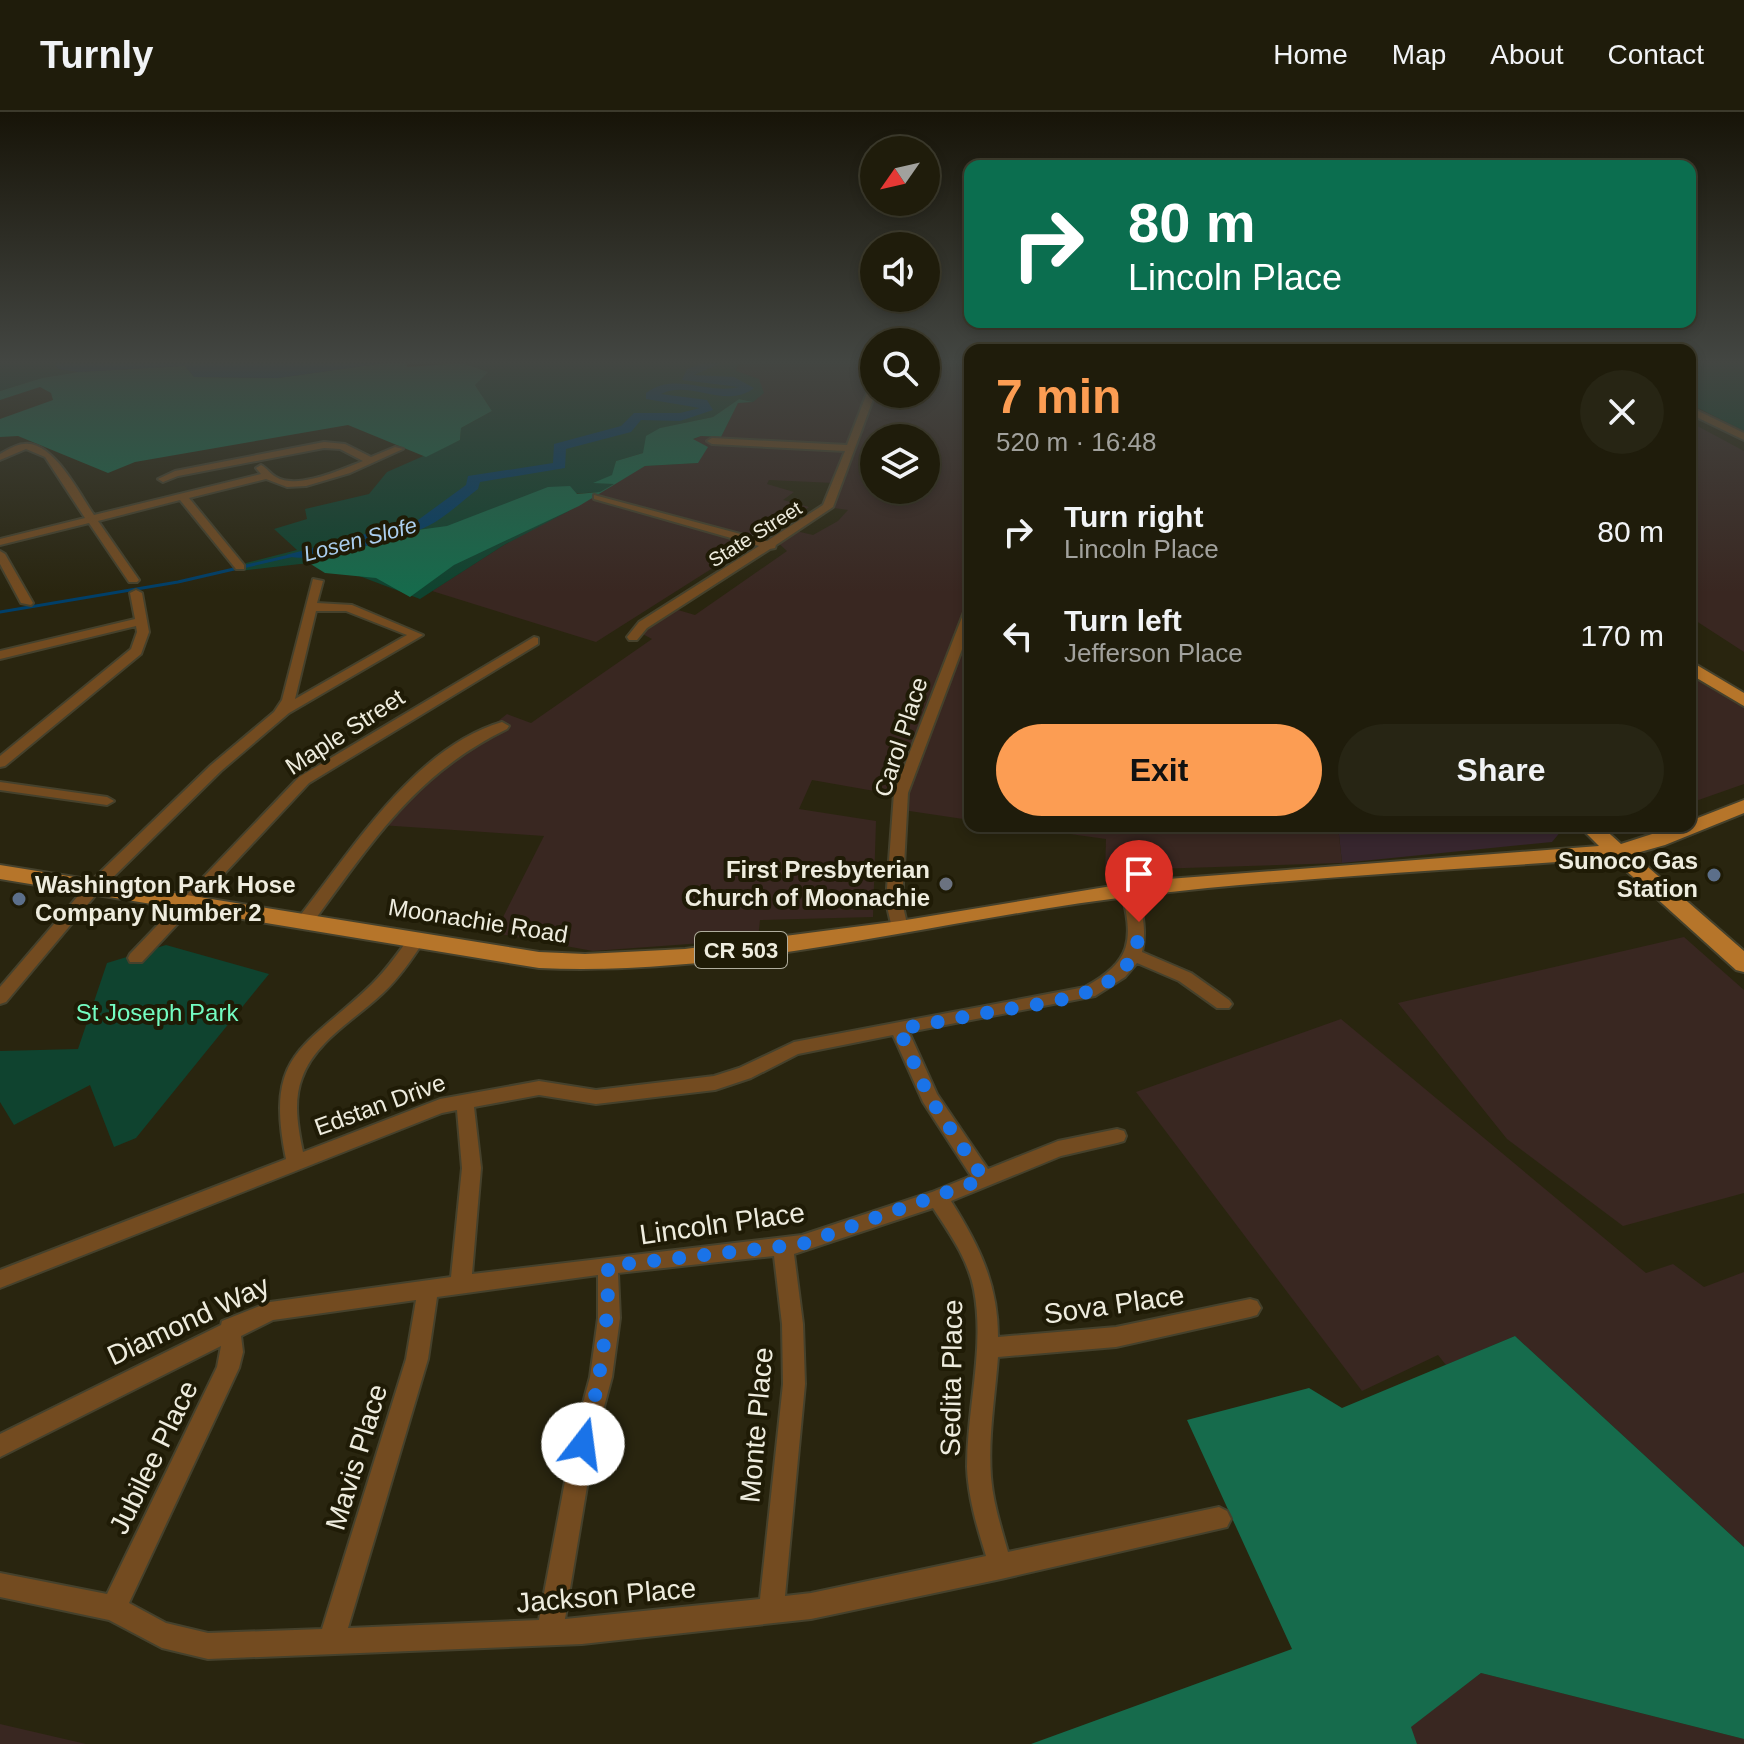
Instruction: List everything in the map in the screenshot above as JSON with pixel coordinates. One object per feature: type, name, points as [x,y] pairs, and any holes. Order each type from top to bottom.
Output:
[{"type":"main road","points":[[1696,670],[1744,701]]},
{"type":"main road","name":"CR 503","points":[[1696,826],[1744,806]]},
{"type":"main road","points":[[1562,856],[1579,842],[1576,832]]},
{"type":"main road","points":[[1596,832],[1744,964]]},
{"type":"main road","name":"CR 503","points":[[1618,851],[1680,832]]},
{"type":"main road","name":"Moonachie Road","points":[[0,872],[539,960],[585,962],[685,957],[900,928],[1129,890],[1618,851]]},
{"type":"street","name":"State Street","points":[[633,637],[643,625],[828,507],[854,439]]},
{"type":"street","points":[[712,441],[851,448]]},
{"type":"street","points":[[163,479],[331,445],[369,460]]},
{"type":"street","points":[[0,457],[26,446],[48,455],[134,586],[142,644],[130,659],[0,763]]},
{"type":"street","points":[[256,458],[266,476],[285,485],[302,485],[398,449]]},
{"type":"street","points":[[0,542],[266,476]]},
{"type":"street","points":[[183,497],[240,567]]},
{"type":"street","points":[[598,497],[771,546]]},
{"type":"street","points":[[0,554],[27,603]]},
{"type":"street","points":[[276,716],[288,700],[317,581]]},
{"type":"street","points":[[0,998],[8,979],[94,887],[216,768],[276,716],[417,635],[348,607],[310,607]]},
{"type":"street","points":[[0,655],[141,621]]},
{"type":"street","name":"Carol Place","points":[[900,928],[894,902],[902,788],[964,628]]},
{"type":"street","name":"Maple Street","points":[[136,958],[304,780],[534,641]]},
{"type":"street","points":[[305,921],[411,787],[439,760],[477,736],[502,726]]},
{"type":"street","points":[[0,786],[107,801]]},
{"type":"street","points":[[1129,890],[1139,922],[1134,955],[1185,977],[1223,1004]]},
{"type":"street","points":[[296,1162],[285,1117],[286,1100],[297,1069],[320,1035],[374,992],[417,939]]},
{"type":"street","name":"Edstan Drive","points":[[0,1279],[421,1112],[539,1088],[596,1097],[715,1083],[745,1073],[794,1048],[1072,998],[1104,985],[1134,955]]},
{"type":"street","points":[[899,1029],[929,1097],[984,1179]]},
{"type":"street","points":[[461,1284],[471,1125],[464,1101]]},
{"type":"street","name":"Lincoln Place","points":[[461,1284],[782,1246],[844,1231],[938,1198],[1058,1149],[1117,1136]]},
{"type":"street","name":"Sedita Place","points":[[938,1198],[977,1266],[987,1317],[978,1467],[984,1512],[1001,1567]]},
{"type":"street","name":"Monte Place","points":[[772,1610],[773,1547],[793,1402],[791,1293],[782,1246]]},
{"type":"street","points":[[550,1632],[583,1444],[601,1377],[609,1318],[608,1266]]},
{"type":"street","name":"Diamond Way","points":[[0,1446],[230,1328],[292,1305],[461,1284]]},
{"type":"street","name":"Mavis Place","points":[[331,1641],[417,1359],[428,1289]]},
{"type":"street","name":"Sova Place","points":[[985,1348],[1116,1337],[1250,1308]]},
{"type":"street","name":"Jubilee Place","points":[[113,1608],[228,1368],[232,1352],[230,1328]]},
{"type":"street","name":"Jackson Place","points":[[0,1585],[113,1608],[182,1643],[208,1646],[550,1632],[811,1606],[1219,1519]]},
{"type":"shaded area","points":[[694,439],[860,439],[860,504],[940,504],[940,439],[964,439],[964,819],[896,809],[897,795],[812,780],[799,809],[876,821],[873,917],[760,920],[758,939],[593,951],[495,933],[544,836],[380,825],[400,798],[507,714],[531,723],[652,639],[635,630],[668,607],[695,615],[787,551],[775,540],[792,530],[813,535],[838,521],[848,510],[827,507],[834,483],[769,480],[767,484],[794,492],[783,500],[809,507],[596,642],[432,591],[504,545],[645,466],[698,463]]},
{"type":"shaded area","points":[[1696,439],[1722,439],[1744,451],[1744,652],[1696,621]]},
{"type":"shaded area","points":[[1696,677],[1744,706],[1744,784],[1696,801]]},
{"type":"shaded area","points":[[1056,832],[1339,832],[1342,863],[1153,869],[1105,876],[1106,839]]},
{"type":"shaded area","points":[[1339,832],[1560,832],[1552,842],[1342,863]]},
{"type":"shaded area","points":[[1684,937],[1744,990],[1744,1193],[1623,1226],[1507,1139],[1398,1003]]},
{"type":"shaded area","points":[[1341,1019],[1646,1273],[1673,1264],[1704,1287],[1744,1272],[1744,1547],[1515,1336],[1446,1365],[1438,1355],[1362,1391],[1136,1092]]},
{"type":"shaded area","points":[[1481,1673],[1744,1739],[1744,1744],[1417,1744],[1410,1727]]},
{"type":"shaded area","points":[[0,1724],[86,1744],[0,1744]]},
{"type":"green space","points":[[26,439],[266,439],[135,462],[108,473]]},
{"type":"green space","points":[[383,439],[460,439],[426,457]]},
{"type":"green space","points":[[645,439],[693,439],[708,447],[698,463],[645,466],[579,506],[454,565],[410,597],[376,578],[325,573],[309,563],[388,534],[447,526],[548,487],[570,486],[577,494],[600,492],[614,484],[593,483],[612,475],[616,461],[643,453]]},
{"type":"green space","points":[[653,439],[643,453],[616,461],[613,475],[596,483],[616,483],[600,492],[555,495],[546,503],[569,511],[504,545],[420,599],[354,574],[309,563],[239,571],[246,563],[297,550],[274,529],[307,519],[305,509],[369,494],[387,472],[460,440]]},
{"type":"green space","name":"St Joseph Park","points":[[166,945],[269,974],[136,1138],[114,1147],[90,1085],[14,1125],[0,1102],[0,1051],[78,1049],[107,963]]},
{"type":"green space","points":[[1515,1336],[1744,1547],[1744,1739],[1481,1673],[1411,1727],[1417,1744],[1031,1744],[1292,1649],[1187,1420],[1309,1388],[1342,1408]]},
{"type":"waterway","name":"Losen Slofe","points":[[294,555],[323,552],[423,523],[473,486],[473,479],[560,465],[559,447],[588,439]]},
{"type":"waterway","name":"Losen Slofe","points":[[0,612],[178,582],[294,555]]},
{"type":"place","name":"Sunoco Gas Station","points":[[1714,875]]},
{"type":"place","name":"First Presbyterian Church of Moonachie","points":[[946,884]]},
{"type":"place","name":"Washington Park Hose Company Number 2","points":[[19,899]]},
{"type":"route","points":[[583,1444],[601,1377],[609,1318],[608,1266],[802,1244],[891,1215],[984,1179],[929,1097],[899,1029],[1065,1000],[1089,992],[1104,985],[1127,966],[1137,948],[1139,922]]}]
